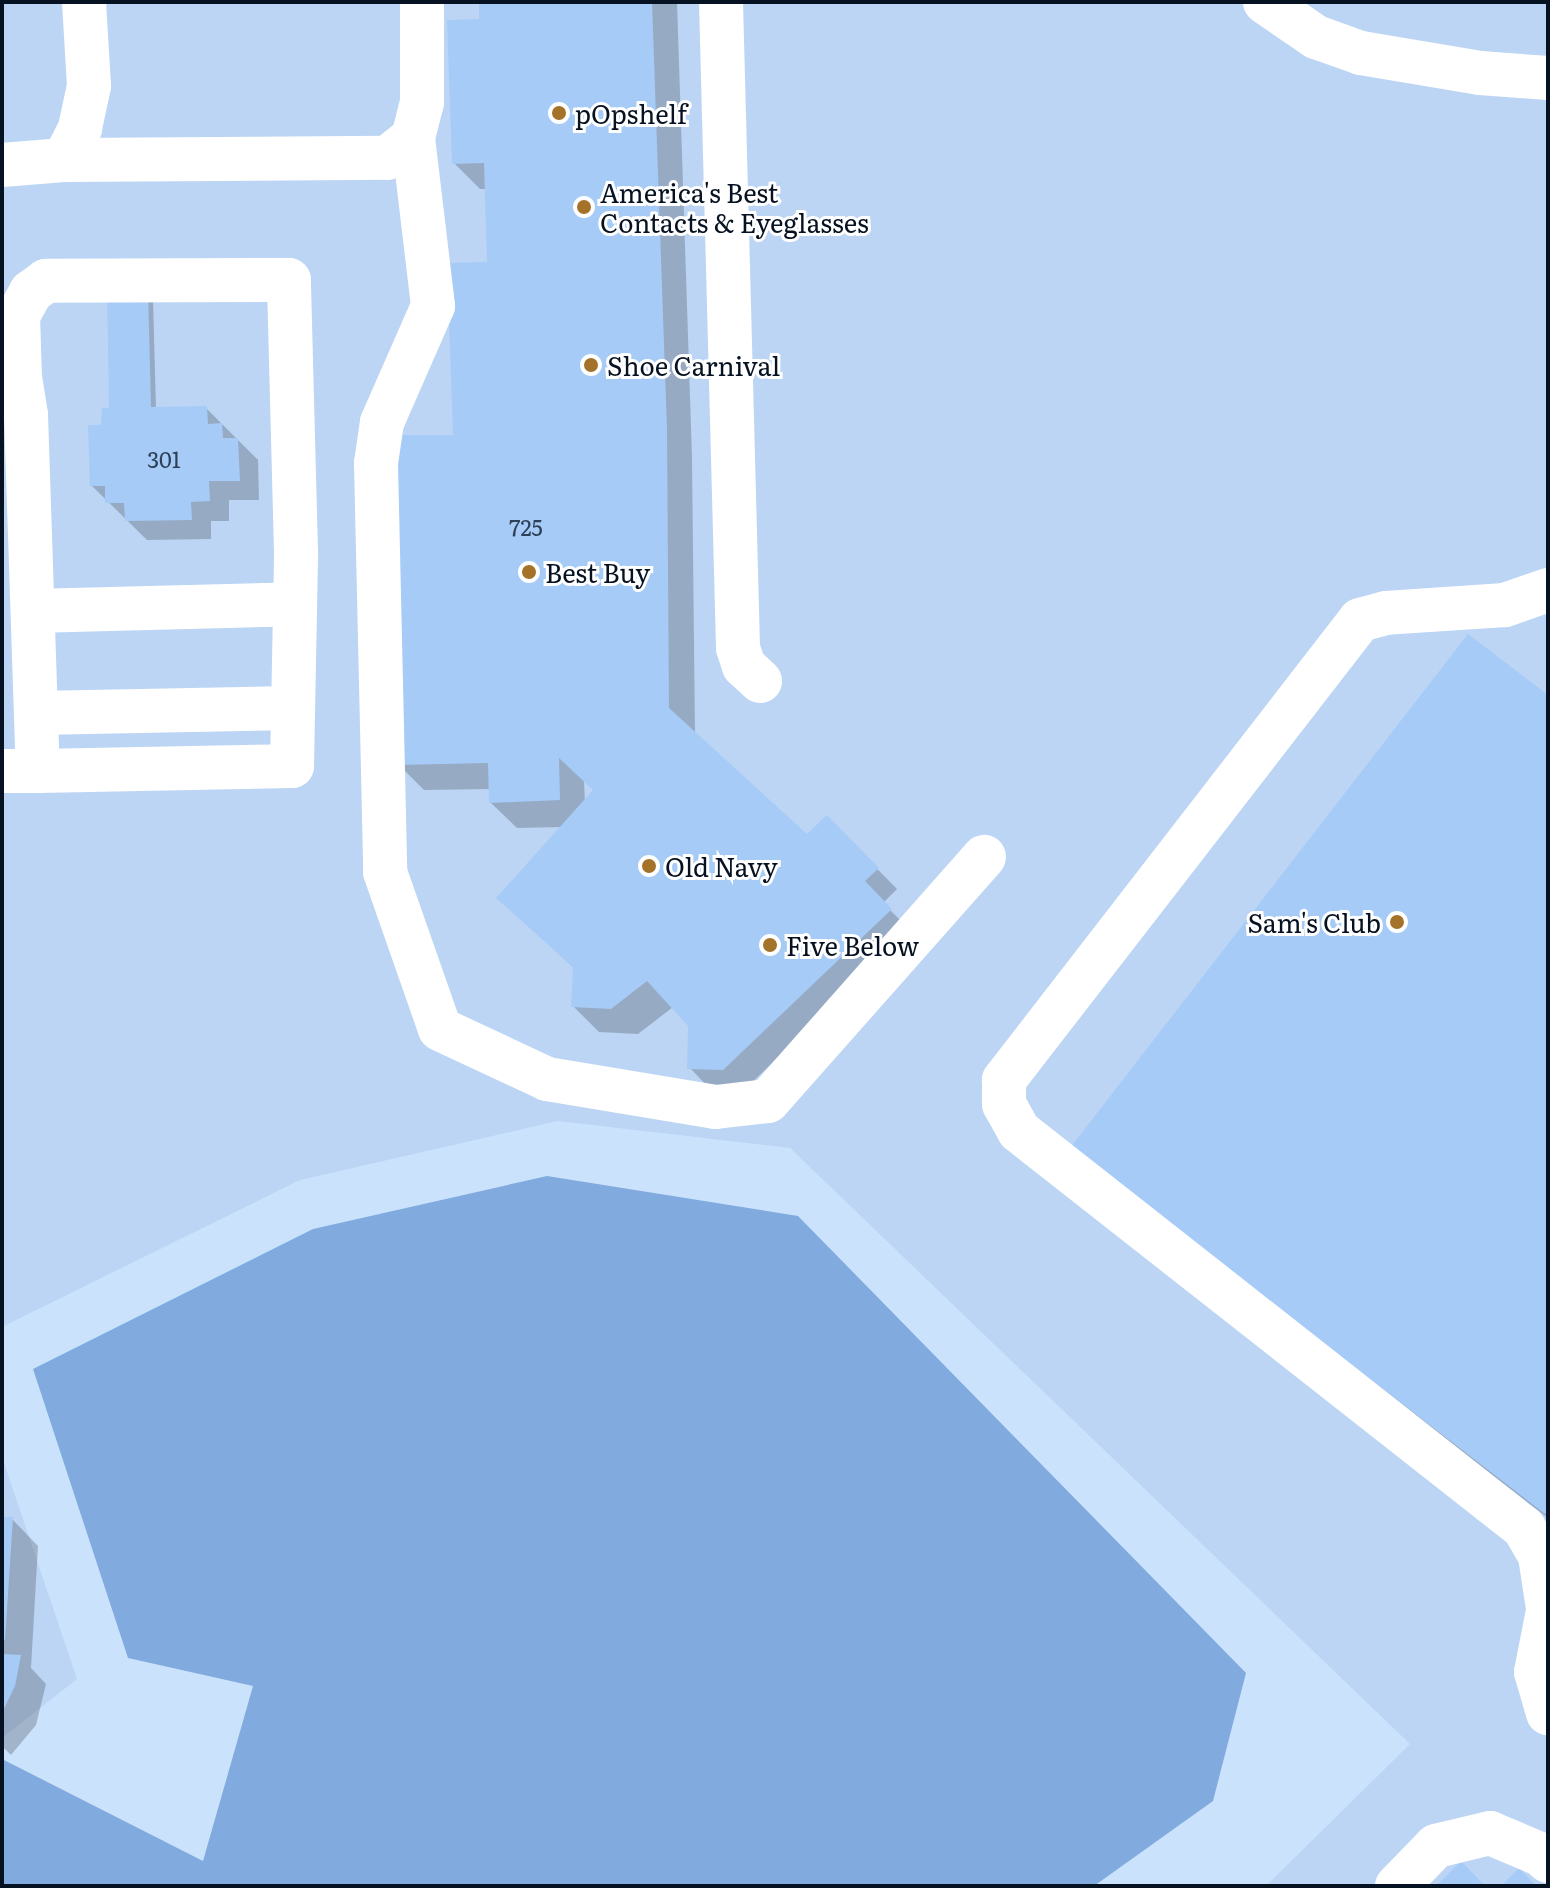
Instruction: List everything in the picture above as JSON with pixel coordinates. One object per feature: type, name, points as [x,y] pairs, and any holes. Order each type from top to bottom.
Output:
[{"type":"lane","points":[[64,160],[80,128],[89,86],[84,2]]},
{"type":"lane","points":[[422,2],[422,103],[413,138],[433,306],[382,422],[376,463],[385,872],[440,1029],[547,1079],[716,1107],[768,1101],[984,857]]},
{"type":"lane","points":[[721,2],[738,648],[744,666],[760,681]]},
{"type":"lane","points":[[1265,2],[1316,37],[1361,53],[1466,70],[1548,78]]},
{"type":"lane","points":[[1313,2],[1334,43]]},
{"type":"lane","points":[[2,165],[64,160],[387,158],[413,138]]},
{"type":"lane","points":[[289,280],[295,604],[292,766],[20,771],[36,713],[26,415],[11,379],[18,315],[31,292],[46,281],[289,280]]},
{"type":"lane","points":[[1548,590],[1505,605],[1386,613],[1360,620],[1004,1080],[1004,1104],[1019,1131],[1524,1528],[1540,1556],[1548,1609],[1536,1672],[1548,1713]]},
{"type":"lane","points":[[33,611],[295,604]]},
{"type":"lane","points":[[36,713],[293,708]]},
{"type":"lane","points":[[1397,1886],[1436,1846],[1490,1833],[1540,1854],[1548,1861]]},
{"type":"shaded area","points":[[2,2],[1548,2],[1548,1886],[1266,1886],[1410,1744],[790,1148],[558,1121],[300,1180],[2,1327]]},
{"type":"shaded area","points":[[2,1457],[77,1679],[2,1738]]},
{"type":"water","points":[[547,1176],[798,1216],[1246,1673],[1213,1801],[1094,1886],[2,1886],[2,1759],[203,1861],[253,1686],[128,1658],[33,1369],[313,1229]]},
{"type":"building","points":[[479,2],[652,2],[667,429],[669,708],[807,834],[827,815],[879,868],[865,881],[892,909],[723,1070],[687,1069],[688,1026],[647,981],[611,1009],[571,1007],[573,967],[496,898],[593,790],[559,758],[560,800],[489,803],[488,763],[396,765],[386,435],[453,435],[447,263],[487,262],[484,163],[452,164],[447,20],[479,19]]},
{"type":"building","points":[[107,290],[148,290],[151,407],[207,406],[208,424],[222,423],[223,438],[238,438],[240,481],[209,481],[210,501],[191,502],[192,520],[125,521],[124,503],[105,503],[105,486],[90,486],[88,425],[101,425],[102,408],[109,408]]},
{"type":"building","name":"Sam's Club","points":[[1468,634],[1548,695],[1548,1510],[1545,1514],[1070,1148]]},
{"type":"building","points":[[2,1517],[13,1517],[5,1640],[2,1641]]},
{"type":"building","points":[[2,1654],[21,1655],[15,1686],[2,1713]]},
{"type":"building","points":[[1461,1861],[1485,1886],[1436,1886]]},
{"type":"building","points":[[1519,1868],[1536,1886],[1501,1886]]},
{"type":"place","name":"pOpshelf","points":[[559,113]]},
{"type":"place","name":"America's Best Contacts & Eyeglasses","points":[[584,207]]},
{"type":"place","name":"Shoe Carnival","points":[[591,365]]},
{"type":"place","name":"Best Buy","points":[[529,572]]},
{"type":"place","name":"Old Navy","points":[[649,866]]},
{"type":"place","name":"Sam's Club","points":[[1397,922]]},
{"type":"place","name":"Five Below","points":[[770,945]]}]
